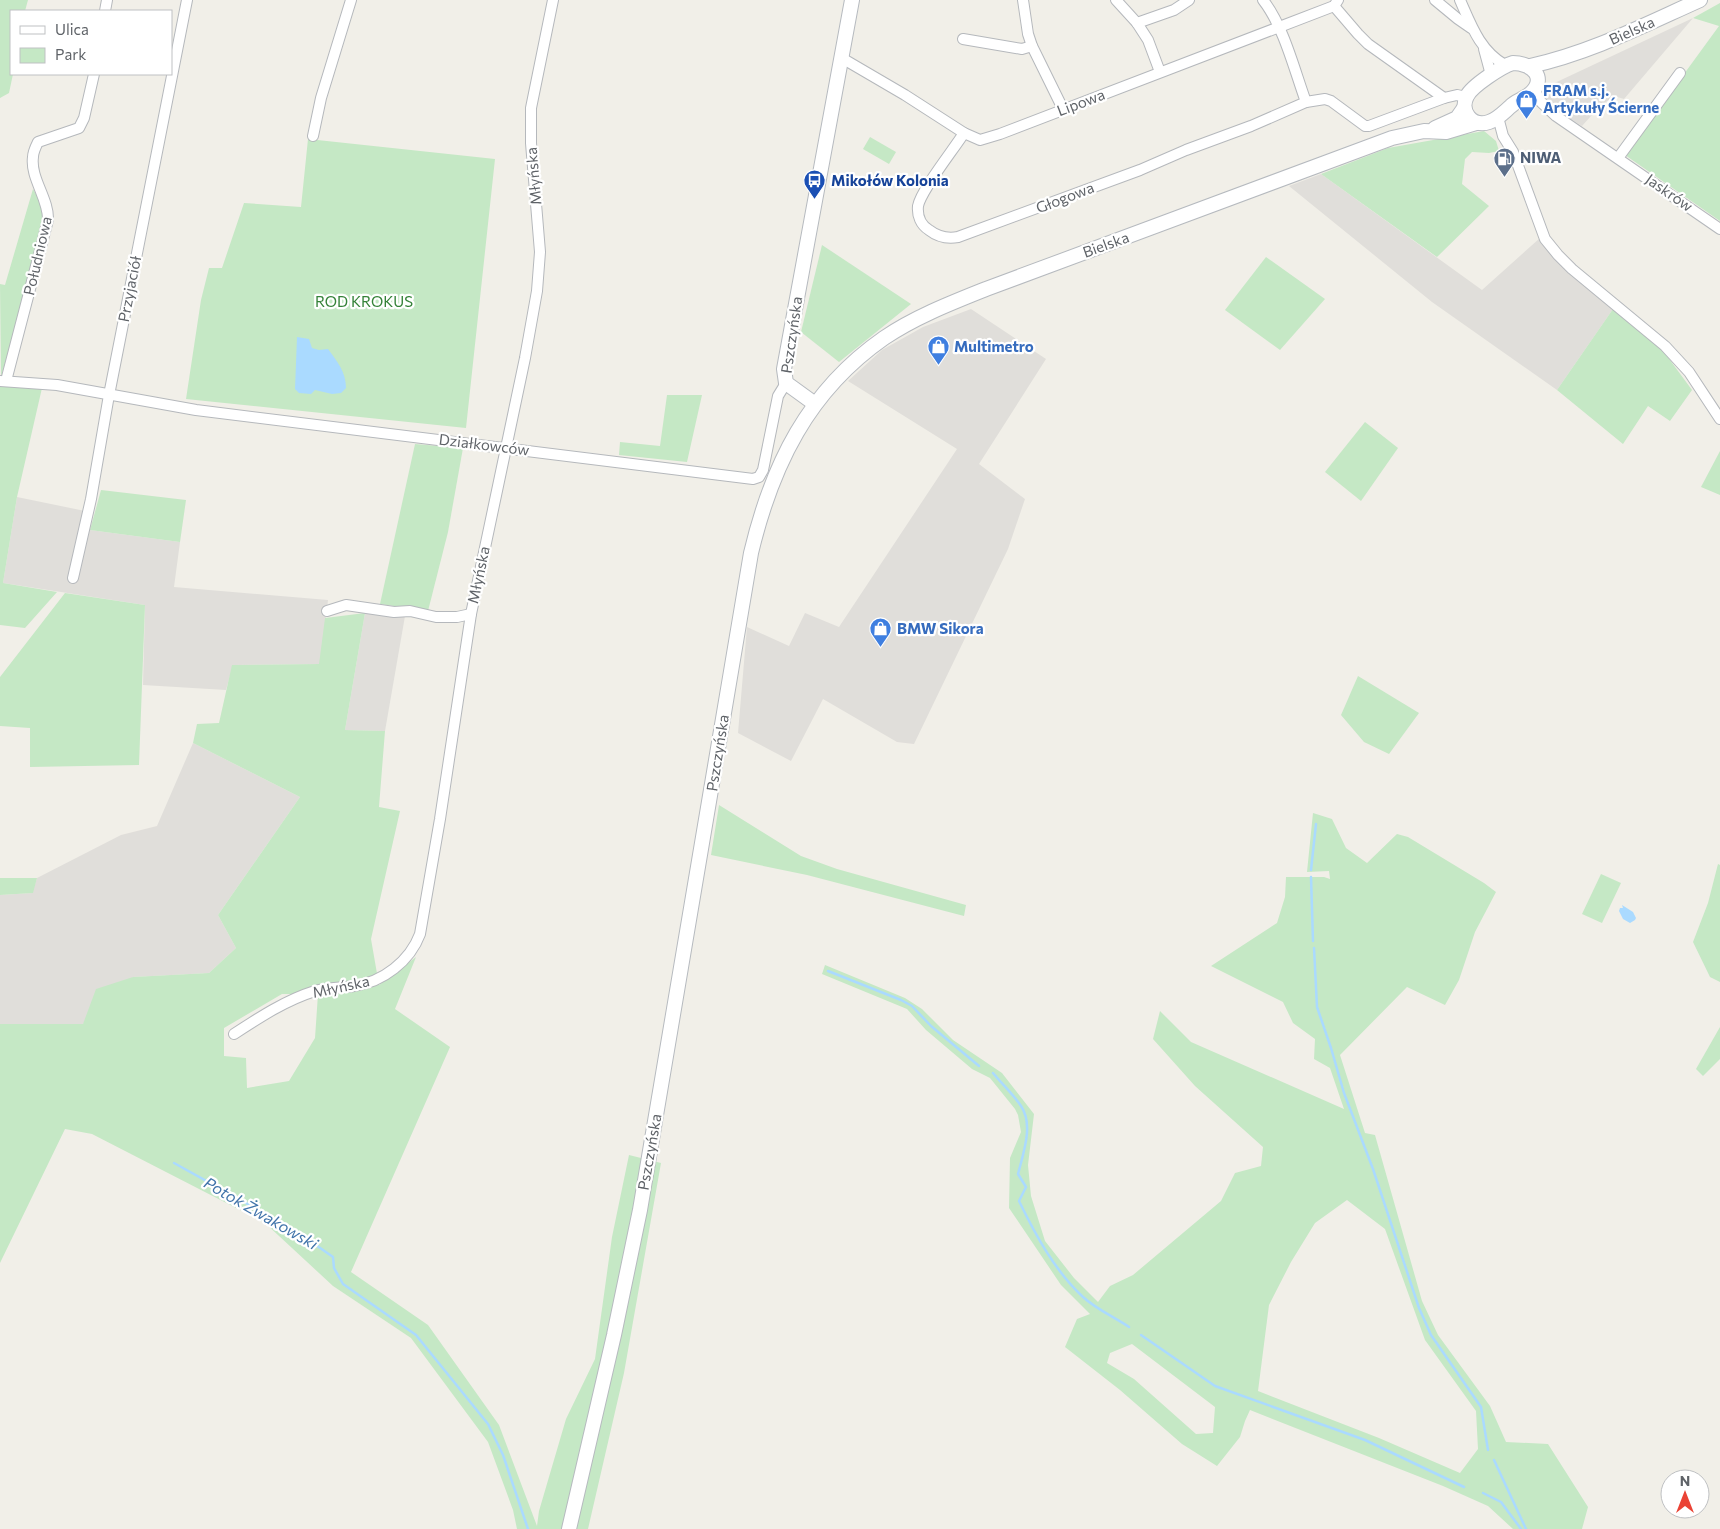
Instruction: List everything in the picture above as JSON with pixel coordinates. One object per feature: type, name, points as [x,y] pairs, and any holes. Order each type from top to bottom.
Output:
[{"type":"main road","name":"Pszczyńska","points":[[569,1529],[614,1334],[640,1210],[757,528],[775,474],[792,438],[814,404],[786,383],[784,369],[852,0]]},
{"type":"main road","name":"Bielska","points":[[814,404],[845,371],[875,345],[916,319],[986,289],[1312,167],[1392,138],[1424,132],[1451,122],[1457,118],[1472,88],[1505,65],[1520,63],[1530,66],[1562,58],[1606,42],[1700,0]]},
{"type":"main road","name":"Bielska","points":[[1424,132],[1446,132],[1487,121],[1532,89],[1562,58]]},
{"type":"main road","points":[[1530,66],[1536,73],[1532,89]]},
{"type":"main road","points":[[1465,102],[1470,119],[1487,121]]},
{"type":"street","name":"Przyjaciół","points":[[73,578],[91,499],[109,395],[187,0]]},
{"type":"street","points":[[313,136],[321,98],[351,0]]},
{"type":"street","name":"Młyńska","points":[[234,1034],[275,1008],[299,997],[316,991],[356,986],[377,980],[406,959],[415,947],[420,934],[440,819],[471,614],[537,291],[540,252],[531,143],[531,108],[553,0]]},
{"type":"street","points":[[1023,0],[1028,34],[1032,46],[1063,109]]},
{"type":"street","points":[[1116,0],[1138,23],[1148,40],[1160,72]]},
{"type":"street","points":[[1138,23],[1174,10],[1190,0]]},
{"type":"street","points":[[1262,0],[1279,26],[1306,102]]},
{"type":"street","points":[[1435,0],[1471,28]]},
{"type":"street","points":[[1460,0],[1471,28],[1484,48],[1505,65]]},
{"type":"street","name":"Lipowa","points":[[840,57],[905,95],[964,133],[980,140],[985,140],[1336,3],[1358,34],[1368,44],[1444,98]]},
{"type":"street","points":[[963,39],[1022,49],[1032,46]]},
{"type":"street","points":[[1484,48],[1491,75]]},
{"type":"street","points":[[1618,158],[1680,74]]},
{"type":"street","name":"Południowa","points":[[3,381],[48,220],[49,210],[40,192],[32,158],[38,142],[79,128],[84,118],[94,75]]},
{"type":"street","name":"Jaskrów","points":[[1532,89],[1541,102],[1556,116],[1720,229]]},
{"type":"street","points":[[1444,98],[1457,95],[1465,102]]},
{"type":"street","name":"Głogowa","points":[[964,133],[922,196],[918,209],[923,226],[946,238],[958,238],[1140,170],[1306,102],[1325,99],[1331,101],[1365,126],[1369,126],[1444,98]]},
{"type":"street","points":[[1487,121],[1503,136],[1513,152],[1536,218],[1546,239],[1558,255],[1572,269],[1665,346],[1689,372],[1720,418]]},
{"type":"street","name":"Działkowców","points":[[3,381],[57,385],[196,410],[756,479],[763,470],[778,396],[786,383]]},
{"type":"street","points":[[326,611],[346,605],[394,612],[410,611],[436,617],[457,617],[471,614]]},
{"type":"shaded area","points":[[1693,18],[1624,99],[1614,96],[1599,107],[1582,126],[1544,102],[1546,87]]},
{"type":"shaded area","points":[[1321,174],[1482,290],[1540,238],[1567,272],[1613,309],[1557,390],[1432,302],[1289,186]]},
{"type":"shaded area","points":[[971,309],[1046,359],[979,464],[1025,499],[1008,549],[914,744],[897,742],[823,699],[791,761],[738,733],[747,627],[789,646],[805,613],[839,627],[957,449],[848,381],[882,350],[923,327]]},
{"type":"shaded area","points":[[17,497],[85,511],[90,530],[180,542],[174,587],[328,600],[320,664],[233,665],[226,690],[143,685],[145,605],[3,583]]},
{"type":"shaded area","points":[[365,613],[405,616],[385,731],[345,730]]},
{"type":"shaded area","points":[[193,743],[300,797],[218,915],[236,948],[209,973],[133,977],[83,1024],[0,1024],[0,895],[32,893],[37,878],[121,835],[157,826]]},
{"type":"green space","points":[[0,0],[28,0],[25,10],[10,10],[10,75],[13,75],[9,93],[0,98]]},
{"type":"green space","points":[[1720,3],[1720,221],[1625,155],[1719,26],[1693,18]]},
{"type":"green space","points":[[1484,131],[1496,141],[1499,151],[1489,153],[1472,152],[1465,159],[1462,184],[1489,206],[1437,257],[1321,174],[1388,148]]},
{"type":"green space","points":[[870,137],[896,152],[889,164],[863,149]]},
{"type":"green space","name":"ROD KROKUS","points":[[308,139],[495,159],[466,428],[186,399],[201,300],[209,268],[222,268],[244,203],[301,207]]},
{"type":"green space","points":[[33,189],[44,208],[45,222],[1,377],[0,284],[5,285]]},
{"type":"green space","points":[[822,245],[911,304],[839,362],[801,332]]},
{"type":"green space","points":[[1266,257],[1325,299],[1280,350],[1225,310]]},
{"type":"green space","points":[[1613,309],[1664,352],[1692,390],[1670,421],[1648,406],[1623,444],[1557,390]]},
{"type":"green space","points":[[0,385],[42,388],[17,497],[3,583],[57,592],[25,628],[0,625]]},
{"type":"green space","points":[[667,395],[702,395],[687,462],[619,455],[620,442],[660,446]]},
{"type":"green space","points":[[1365,422],[1398,448],[1361,501],[1325,472]]},
{"type":"green space","points":[[415,444],[463,448],[448,532],[428,611],[380,604]]},
{"type":"green space","points":[[1720,451],[1720,495],[1701,487]]},
{"type":"green space","points":[[101,490],[186,500],[180,542],[90,530]]},
{"type":"green space","points":[[65,593],[145,605],[139,765],[30,767],[30,728],[0,726],[0,677]]},
{"type":"green space","points":[[365,613],[345,730],[385,731],[379,807],[400,811],[371,939],[379,985],[416,957],[395,1009],[450,1047],[351,1272],[428,1325],[499,1425],[537,1526],[539,1511],[566,1419],[595,1359],[612,1237],[629,1155],[661,1163],[624,1373],[588,1529],[517,1529],[513,1510],[488,1442],[411,1338],[333,1286],[265,1223],[92,1134],[65,1129],[0,1263],[0,1024],[83,1024],[96,989],[133,977],[209,973],[236,948],[218,915],[300,797],[193,743],[197,724],[219,723],[232,665],[319,664],[325,618]],"holes":[[[282,994],[318,994],[315,1038],[289,1081],[247,1088],[246,1058],[224,1056],[224,1028]]]},
{"type":"green space","points":[[1358,676],[1419,713],[1389,754],[1364,742],[1341,715]]},
{"type":"green space","points":[[719,805],[801,856],[837,869],[966,905],[964,916],[807,875],[711,855]]},
{"type":"green space","points":[[1313,813],[1332,819],[1346,848],[1367,863],[1397,834],[1408,837],[1496,892],[1475,932],[1459,980],[1445,1005],[1407,987],[1340,1055],[1365,1133],[1375,1135],[1422,1301],[1438,1335],[1490,1406],[1506,1442],[1548,1444],[1588,1507],[1582,1529],[1513,1529],[1488,1506],[1443,1486],[1250,1410],[1240,1437],[1217,1466],[1182,1444],[1120,1390],[1065,1347],[1077,1319],[1090,1314],[1061,1285],[1009,1208],[1010,1158],[1021,1132],[1015,1109],[990,1078],[972,1069],[926,1030],[907,1009],[822,974],[825,965],[905,998],[922,1009],[953,1040],[1002,1073],[1034,1114],[1028,1165],[1031,1196],[1045,1241],[1074,1278],[1098,1302],[1110,1286],[1133,1275],[1221,1201],[1235,1173],[1261,1166],[1263,1147],[1195,1086],[1153,1039],[1160,1011],[1191,1042],[1344,1109],[1330,1068],[1314,1059],[1315,1039],[1293,1023],[1283,1002],[1211,966],[1277,923],[1285,897],[1286,877],[1324,877],[1330,879],[1329,871],[1307,872]],"holes":[[[1347,1200],[1385,1229],[1425,1340],[1476,1411],[1478,1449],[1460,1473],[1379,1438],[1258,1391],[1269,1305],[1291,1262],[1315,1223]],[[1132,1344],[1215,1407],[1213,1433],[1196,1434],[1134,1379],[1107,1363],[1110,1353]]]},
{"type":"green space","points":[[1718,864],[1720,865],[1720,982],[1710,977],[1693,942],[1708,903]]},
{"type":"green space","points":[[1601,874],[1621,883],[1602,923],[1582,914]]},
{"type":"green space","points":[[0,878],[37,878],[33,893],[0,895]]},
{"type":"green space","points":[[1720,1027],[1720,1059],[1703,1076],[1696,1069]]},
{"type":"water","points":[[297,337],[309,339],[312,348],[319,350],[328,349],[340,367],[346,382],[346,388],[341,393],[332,394],[315,390],[311,394],[299,393],[295,389]]},
{"type":"water","points":[[1622,905],[1633,912],[1635,920],[1630,923],[1623,919],[1619,911],[1620,908],[1623,908]]},
{"type":"waterway","points":[[1311,870],[1316,824]]},
{"type":"waterway","points":[[1311,877],[1313,941]]},
{"type":"waterway","points":[[1314,948],[1317,1007],[1344,1093],[1373,1169],[1419,1308],[1431,1335],[1481,1407],[1488,1450]]},
{"type":"waterway","points":[[828,971],[912,1006],[931,1026],[979,1066]]},
{"type":"waterway","points":[[993,1073],[1018,1102],[1025,1114],[1027,1122],[1025,1149],[1018,1174],[1026,1187],[1019,1201],[1032,1227],[1055,1264],[1073,1287],[1094,1305],[1129,1327]]},
{"type":"waterway","name":"Potok Żwakowski","points":[[174,1163],[293,1229],[333,1257],[334,1268],[343,1284],[416,1335],[488,1424],[503,1455],[528,1529]]},
{"type":"waterway","points":[[1141,1335],[1215,1386],[1365,1440],[1464,1487]]},
{"type":"waterway","points":[[1494,1460],[1526,1529]]},
{"type":"waterway","points":[[1483,1493],[1501,1502],[1521,1529]]},
{"type":"place","name":"FRAM s.j. Artykuły Ścierne","points":[[1527,119]]},
{"type":"place","name":"NIWA","points":[[1504,177]]},
{"type":"place","name":"Mikołów Kolonia","points":[[815,200]]},
{"type":"place","name":"Multimetro","points":[[938,366]]},
{"type":"place","name":"BMW Sikora","points":[[881,648]]}]
